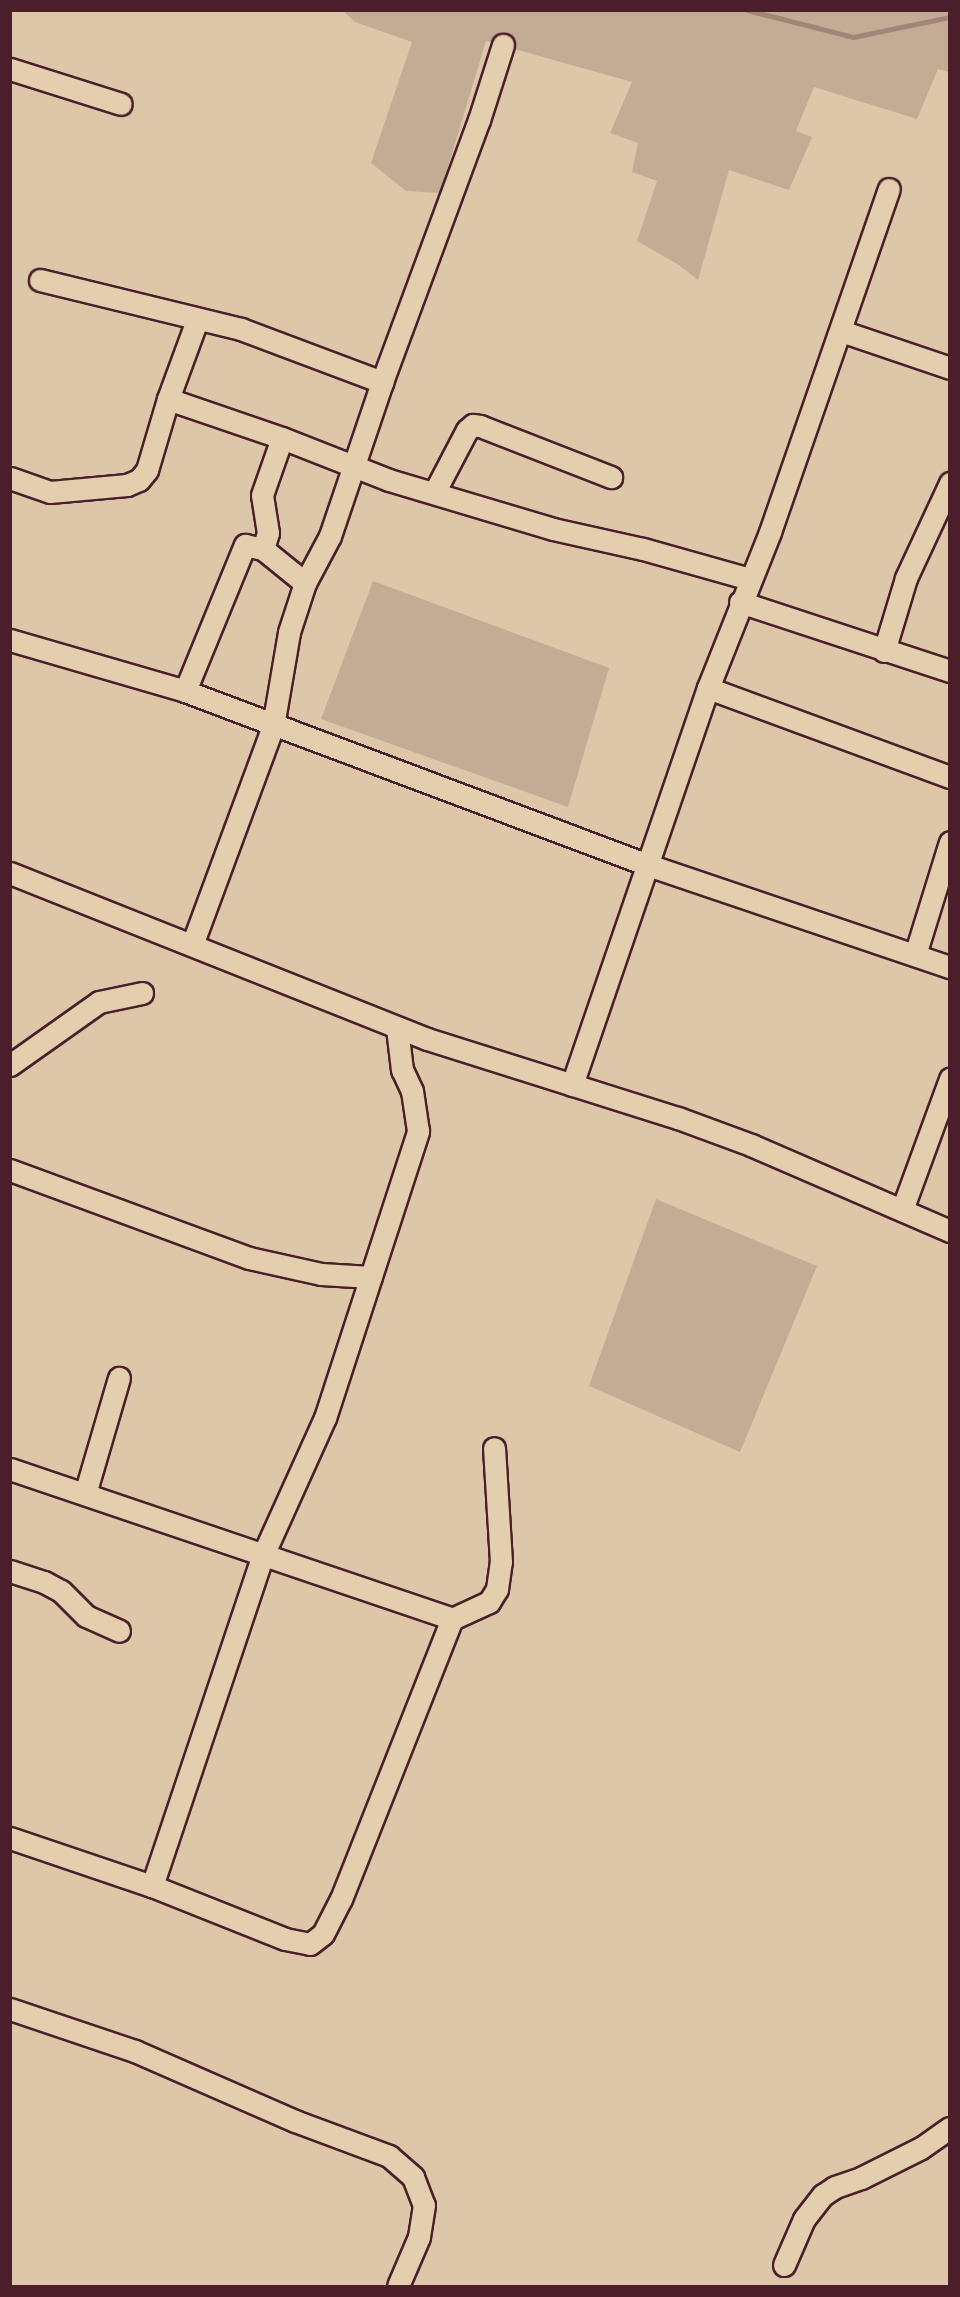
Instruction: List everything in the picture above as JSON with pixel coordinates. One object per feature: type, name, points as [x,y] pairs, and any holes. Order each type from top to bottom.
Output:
[{"type":"street","points":[[192,945],[273,726],[290,632],[305,583],[330,536],[382,382],[479,120],[503,45]]},
{"type":"street","points":[[10,69],[121,104]]},
{"type":"street","points":[[572,1085],[708,688],[740,602],[770,532],[889,189]]},
{"type":"street","points":[[40,280],[241,329],[382,382]]},
{"type":"street","points":[[10,478],[50,492],[127,485],[139,480],[147,470],[168,399],[197,320]]},
{"type":"street","points":[[841,331],[950,368]]},
{"type":"street","points":[[168,399],[282,438],[352,467],[434,493],[553,529],[643,549],[750,579]]},
{"type":"street","points":[[434,493],[467,430],[473,426],[480,426],[611,477]]},
{"type":"street","points":[[263,549],[267,533],[262,495],[282,438]]},
{"type":"street","points":[[884,651],[906,578],[950,483]]},
{"type":"street","points":[[185,692],[241,550],[245,545],[263,549],[305,583]]},
{"type":"street","points":[[740,602],[950,671]]},
{"type":"street","points":[[10,640],[185,692],[648,865],[950,967]]},
{"type":"street","points":[[708,688],[950,777]]},
{"type":"street","points":[[915,955],[950,842]]},
{"type":"street","points":[[10,873],[397,1028],[499,1063],[678,1118],[751,1145],[950,1231]]},
{"type":"street","points":[[10,1065],[99,1002],[142,993]]},
{"type":"street","points":[[152,1886],[263,1555],[325,1418],[418,1131],[412,1092],[402,1070],[397,1028]]},
{"type":"street","points":[[902,1210],[950,1079]]},
{"type":"street","points":[[10,1170],[249,1258],[321,1274],[371,1277]]},
{"type":"street","points":[[85,1494],[119,1378]]},
{"type":"street","points":[[10,1469],[452,1619],[489,1602],[497,1589],[501,1562],[494,1448]]},
{"type":"street","points":[[10,1571],[44,1582],[61,1591],[86,1616],[119,1631]]},
{"type":"street","points":[[10,1838],[152,1886],[285,1939],[310,1944],[323,1934],[341,1899],[452,1619]]},
{"type":"street","points":[[10,2009],[135,2051],[295,2121],[389,2156],[413,2177],[424,2205],[419,2237],[398,2286]]},
{"type":"street","points":[[784,2265],[804,2219],[823,2195],[835,2187],[861,2178],[921,2148],[950,2128]]},
{"type":"shaded area","points":[[343,11],[949,11],[949,72],[938,69],[917,119],[814,87],[796,131],[812,137],[789,190],[729,170],[698,280],[679,265],[637,241],[657,181],[632,172],[638,143],[610,133],[632,82],[486,41],[440,193],[406,191],[371,163],[412,42],[355,22]]},
{"type":"shaded area","points":[[373,581],[609,668],[568,807],[321,719]]},
{"type":"shaded area","points":[[656,1199],[817,1266],[740,1452],[589,1386]]},
{"type":"waterway","points":[[747,10],[853,37],[950,17]]}]
